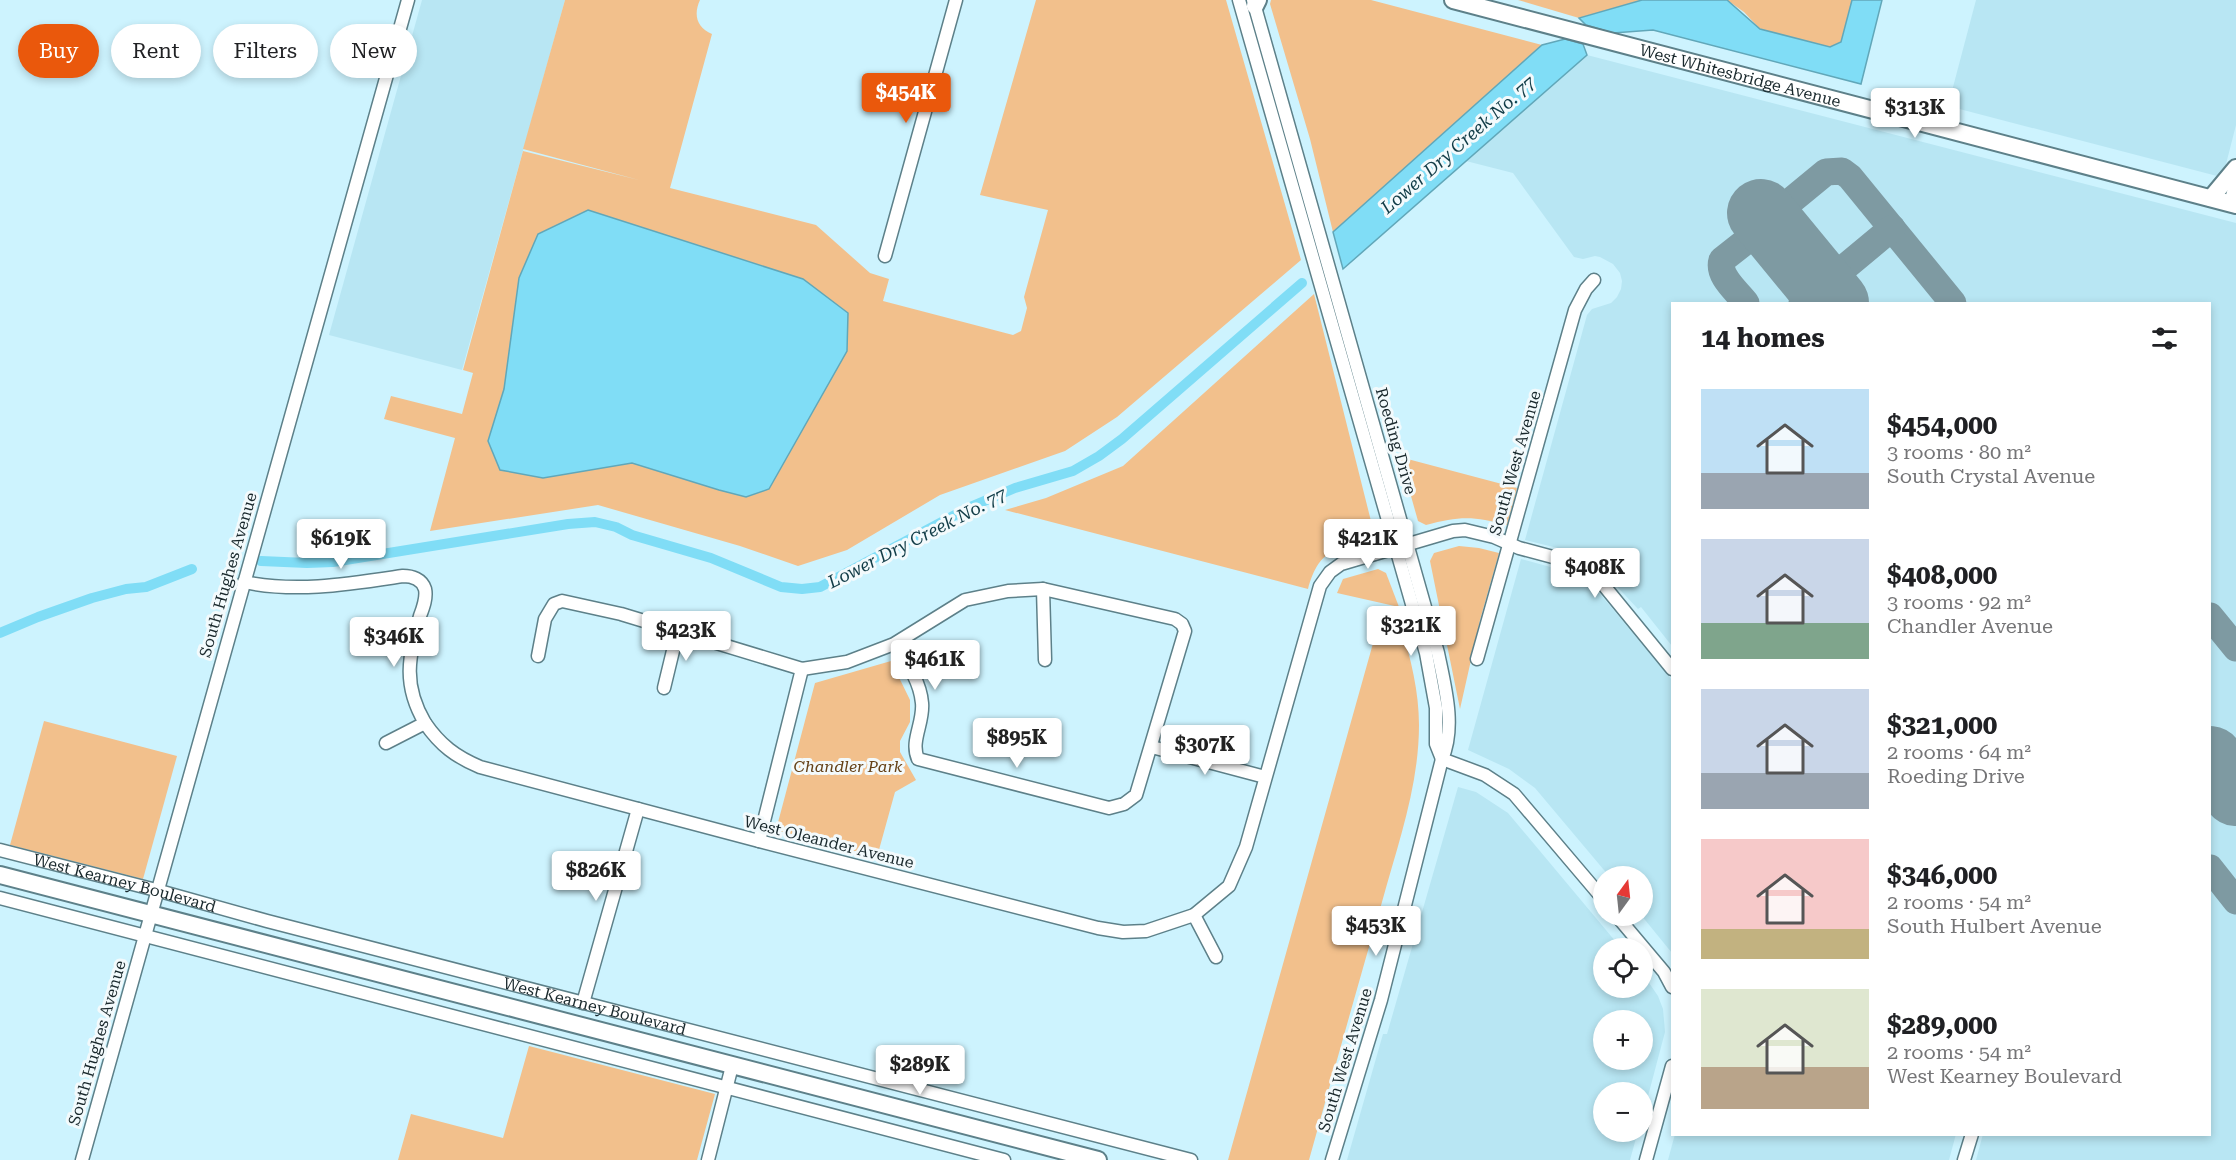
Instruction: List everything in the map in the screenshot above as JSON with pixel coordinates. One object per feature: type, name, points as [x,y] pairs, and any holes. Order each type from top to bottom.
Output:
[{"type":"main road","name":"West Whitesbridge Avenue","points":[[1453,0],[2233,204]]},
{"type":"main road","points":[[2211,198],[2236,168]]},
{"type":"main road","name":"West Kearney Boulevard","points":[[0,875],[1098,1160]]},
{"type":"street","name":"South Hughes Avenue","points":[[82,1160],[156,890],[408,0]]},
{"type":"street","points":[[885,256],[956,0]]},
{"type":"street","name":"Roeding Drive","points":[[1251,2],[1402,546],[1432,682],[1436,708],[1436,744],[1442,759]]},
{"type":"street","points":[[2233,204],[2236,182]]},
{"type":"street","name":"South West Avenue","points":[[1477,659],[1575,310],[1586,289],[1594,280]]},
{"type":"street","points":[[1216,957],[1194,915],[1229,886],[1246,846],[1320,586],[1329,572],[1341,564],[1453,531],[1465,530],[1494,537],[1519,548],[1575,564],[1594,576],[1671,668]]},
{"type":"street","name":"West Oleander Avenue","points":[[243,582],[299,588],[335,586],[411,576],[422,584],[425,588],[425,598],[411,649],[409,680],[413,698],[433,735],[451,753],[480,767],[1098,927],[1123,932],[1146,931],[1194,915]]},
{"type":"street","points":[[1043,589],[1045,660]]},
{"type":"street","points":[[538,656],[545,619],[554,604],[562,601],[678,630],[802,669],[847,662],[894,644],[965,600],[1008,591],[1043,589],[1175,620],[1182,624],[1185,631],[1136,795],[1124,804],[1109,808],[918,759],[914,750],[922,705],[919,689],[914,675],[894,644]]},
{"type":"street","points":[[664,688],[678,630]]},
{"type":"street","points":[[759,841],[802,669]]},
{"type":"street","points":[[386,743],[425,723]]},
{"type":"street","points":[[1152,747],[1265,777]]},
{"type":"street","points":[[1442,759],[1485,775],[1514,794],[1593,887]]},
{"type":"street","name":"South West Avenue","points":[[1332,1160],[1381,1000],[1442,759]]},
{"type":"street","points":[[583,1003],[638,809]]},
{"type":"street","name":"West Kearney Boulevard","points":[[0,850],[1191,1160]]},
{"type":"street","points":[[0,898],[1004,1160]]},
{"type":"street","points":[[1625,926],[1664,972],[1671,985]]},
{"type":"street","points":[[708,1160],[732,1066]]},
{"type":"street","points":[[1646,1160],[1671,1070]]},
{"type":"street","points":[[1964,1160],[1971,1136]]},
{"type":"shaded area","points":[[422,0],[565,0],[462,370],[329,335],[400,78],[417,78],[415,24]]},
{"type":"shaded area","points":[[1976,0],[2236,0],[2236,125],[2224,172],[2217,176],[1948,106]]},
{"type":"shaded area","points":[[1587,55],[2236,223],[2236,1160],[1976,1160],[1982,1136],[2211,1136],[2211,302],[1671,302],[1671,645],[1641,607],[1638,609],[1593,561],[1570,551],[1525,540],[1587,315],[1592,309],[1611,303],[1617,297],[1622,281],[1620,273],[1613,264],[1600,257],[1583,259],[1574,257],[1513,173],[1466,161]]},
{"type":"shaded area","points":[[1521,559],[1576,574],[1591,583],[1671,679],[1671,952],[1650,926],[1653,926],[1653,866],[1601,866],[1535,788],[1509,769],[1468,750]]},
{"type":"shaded area","points":[[1458,787],[1476,792],[1508,813],[1593,915],[1593,926],[1603,926],[1613,938],[1593,938],[1593,998],[1653,998],[1653,989],[1663,1009],[1665,1032],[1652,1082],[1593,1082],[1593,1142],[1635,1142],[1630,1160],[1347,1160],[1383,1034],[1387,1034]]},
{"type":"shaded area","points":[[1674,1136],[1955,1136],[1949,1160],[1668,1160]]},
{"type":"green space","points":[[565,0],[700,0],[697,11],[698,20],[703,28],[712,34],[670,188],[816,225],[870,273],[889,279],[883,301],[1013,335],[1021,331],[1027,308],[1024,297],[1048,210],[980,195],[1036,0],[1226,0],[1301,260],[1117,417],[1065,451],[940,495],[847,550],[798,566],[740,546],[598,505],[430,531],[455,438],[384,419],[391,396],[462,414],[473,373],[463,370],[523,151],[639,180],[523,149]]},
{"type":"green space","points":[[1271,0],[1371,0],[1542,45],[1333,232],[1310,139],[1270,4]]},
{"type":"green space","points":[[1518,0],[1642,0],[1579,18]]},
{"type":"green space","points":[[1727,0],[1852,0],[1841,42],[1830,47],[1760,29],[1744,12]]},
{"type":"green space","points":[[1314,294],[1374,533],[1370,541],[1337,550],[1323,559],[1317,566],[1308,589],[1005,510],[1046,498],[1123,466]]},
{"type":"green space","points":[[1400,457],[1517,488],[1507,525],[1466,518],[1426,525],[1418,521]]},
{"type":"green space","points":[[1459,546],[1499,553],[1480,620],[1460,709],[1430,561],[1434,553]]},
{"type":"green space","points":[[1378,569],[1386,573],[1399,607],[1337,593],[1343,579]]},
{"type":"green space","points":[[1379,622],[1401,627],[1418,700],[1418,748],[1412,793],[1401,837],[1309,1160],[1228,1160]]},
{"type":"green space","name":"Chandler Park","points":[[891,661],[910,700],[910,722],[900,741],[900,752],[916,780],[895,792],[877,857],[776,830],[815,683]]},
{"type":"green space","points":[[44,721],[177,756],[143,879],[10,845]]},
{"type":"green space","points":[[529,1046],[715,1094],[697,1160],[398,1160],[411,1114],[503,1138]]},
{"type":"water","points":[[1642,0],[1727,0],[1760,29],[1830,47],[1841,42],[1852,0],[1882,0],[1861,84],[1653,30],[1613,33],[1586,25],[1579,18]]},
{"type":"water","points":[[1565,39],[1583,44],[1587,55],[1343,269],[1333,232],[1542,45]]},
{"type":"water","points":[[588,210],[803,279],[848,313],[847,351],[769,489],[746,497],[632,463],[543,478],[500,470],[488,441],[504,389],[519,278],[538,234]]},
{"type":"waterway","name":"Lower Dry Creek No. 77","points":[[261,561],[333,562],[568,524],[595,522],[711,558],[781,587],[802,589],[820,587],[970,507],[1015,488],[1073,471],[1099,456],[1122,439],[1302,283]]},
{"type":"waterway","name":"Lower Dry Creek No. 77","points":[[0,633],[92,598],[126,589],[146,587],[192,569]]},
{"type":"taxiway","points":[[1788,245],[1777,223],[1781,209],[1826,172],[1842,171],[1850,177],[1952,302]]},
{"type":"taxiway","points":[[1803,302],[1892,228]]},
{"type":"taxiway","points":[[1745,302],[1722,272],[1722,260],[1755,234],[1769,233],[1788,245]]},
{"type":"taxiway","points":[[2211,617],[2236,648]]},
{"type":"taxiway","points":[[2211,869],[2236,901]]},
{"type":"runway","points":[[1761,213],[1834,302]]},
{"type":"runway","points":[[2211,761],[2236,792]]}]
